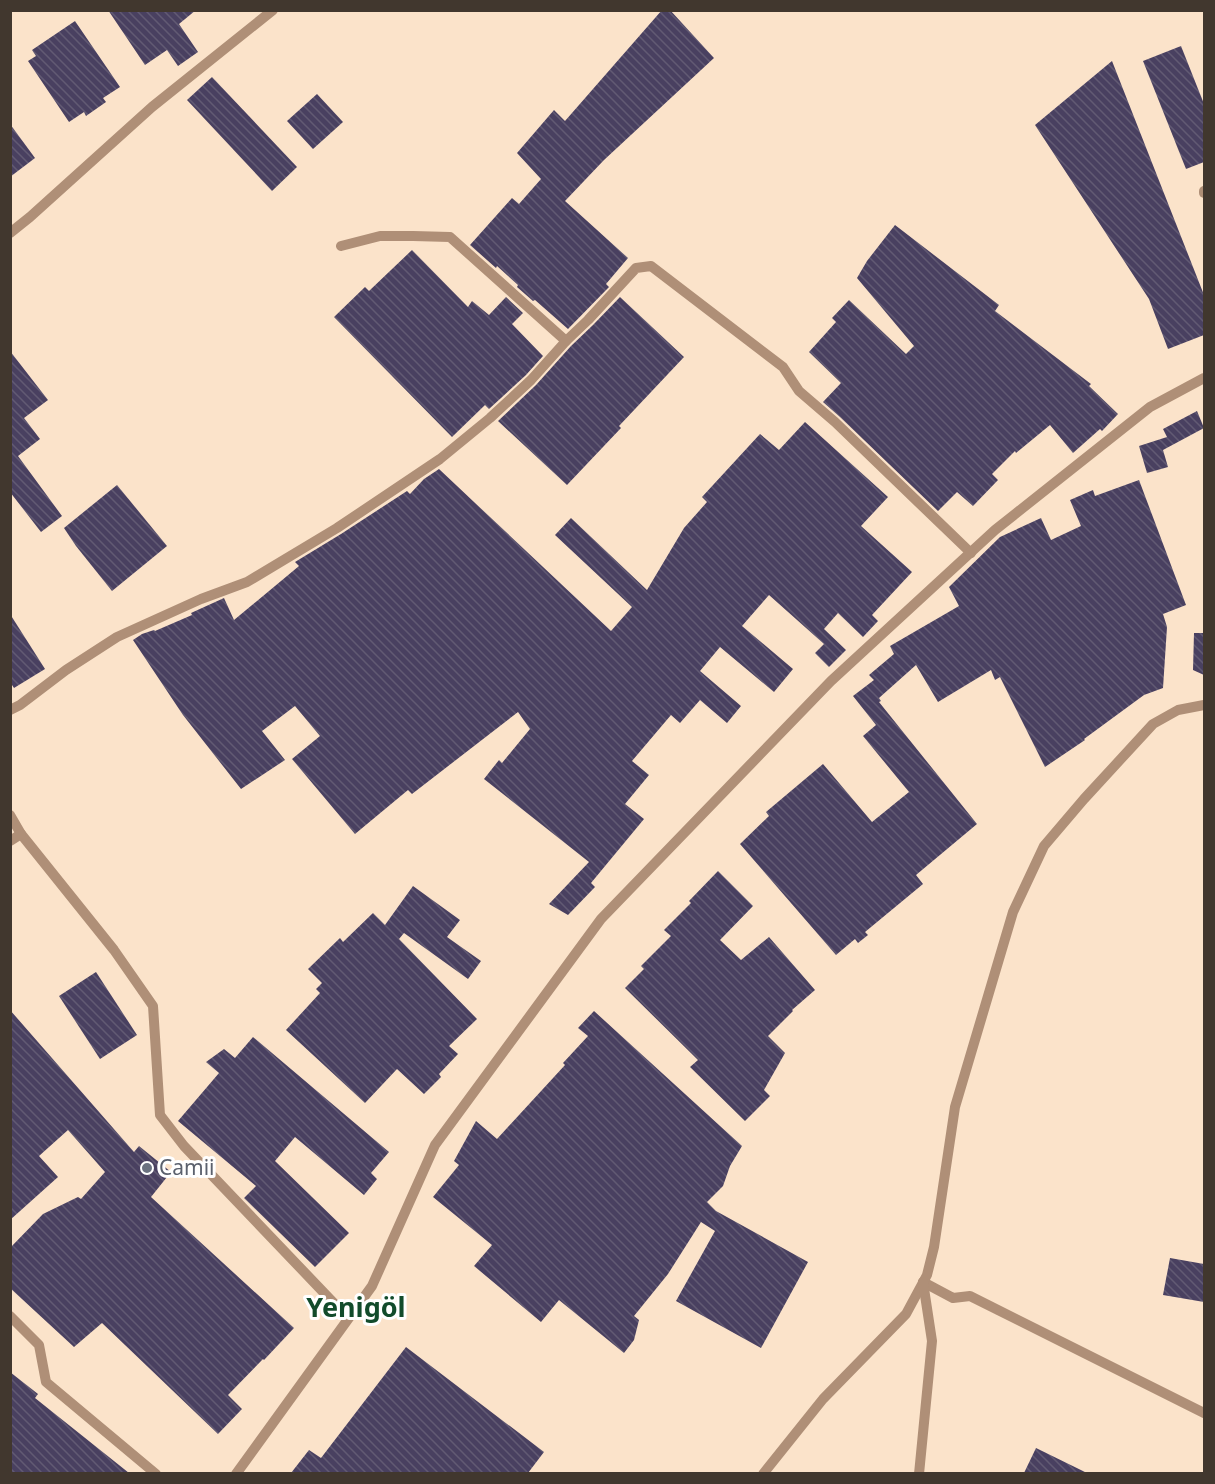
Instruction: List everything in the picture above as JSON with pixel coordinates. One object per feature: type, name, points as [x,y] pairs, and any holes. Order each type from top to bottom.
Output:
[{"type":"street","points":[[10,233],[30,218],[152,107],[273,10]]},
{"type":"street","points":[[341,246],[380,236],[450,237],[566,341]]},
{"type":"street","points":[[10,711],[66,670],[117,637],[201,599],[247,582],[365,509],[440,459],[490,418],[531,380],[636,268],[651,267],[783,367],[800,391],[971,553]]},
{"type":"street","points":[[236,1473],[372,1286],[435,1145],[601,920],[831,681],[995,530],[1150,407],[1204,378]]},
{"type":"street","points":[[764,1473],[823,1400],[906,1314],[927,1275],[934,1247],[955,1107],[1013,912],[1044,846],[1153,724],[1178,711],[1204,705]]},
{"type":"street","points":[[10,815],[21,834],[114,950],[153,1006],[160,1115],[184,1146],[348,1318]]},
{"type":"street","points":[[10,841],[21,834]]},
{"type":"street","points":[[923,1282],[953,1298],[970,1296],[1204,1413]]},
{"type":"street","points":[[919,1473],[932,1341],[923,1282]]},
{"type":"street","points":[[10,1316],[39,1345],[46,1382],[156,1473]]},
{"type":"building","points":[[108,10],[196,10],[179,24],[198,52],[178,66],[167,50],[145,65]]},
{"type":"building","points":[[662,10],[670,10],[714,58],[604,160],[565,201],[628,258],[606,284],[609,287],[568,329],[470,245],[512,198],[519,204],[541,179],[517,153],[554,110],[565,121]]},
{"type":"building","points":[[75,21],[120,87],[103,98],[106,102],[86,116],[84,112],[69,122],[28,61],[36,56],[32,50]]},
{"type":"building","points":[[1181,46],[1204,104],[1204,162],[1186,169],[1143,61]]},
{"type":"building","points":[[1112,61],[1204,295],[1204,335],[1168,349],[1149,299],[1035,125]]},
{"type":"building","points":[[212,77],[297,167],[272,191],[187,100]]},
{"type":"building","points":[[317,94],[343,122],[313,149],[287,121]]},
{"type":"building","points":[[10,124],[35,158],[10,177]]},
{"type":"building","points":[[895,225],[999,305],[995,311],[1091,384],[1089,386],[1118,414],[1102,431],[1100,429],[1073,453],[1050,425],[1016,453],[1015,451],[992,474],[998,480],[973,506],[957,492],[938,511],[823,402],[841,383],[809,352],[836,322],[832,318],[849,300],[906,354],[914,346],[857,278]]},
{"type":"building","points":[[412,250],[468,307],[472,301],[489,315],[506,297],[523,313],[512,324],[543,356],[489,409],[485,405],[452,437],[334,317],[365,287],[369,291]]},
{"type":"building","points":[[620,297],[684,357],[567,485],[498,421],[536,385]]},
{"type":"building","points":[[10,351],[48,400],[24,418],[40,439],[18,456],[62,516],[41,532],[10,492]]},
{"type":"building","points":[[1197,411],[1204,428],[1163,450],[1168,467],[1147,473],[1139,446],[1167,437],[1163,429]]},
{"type":"building","points":[[805,422],[888,497],[861,526],[912,572],[872,615],[878,621],[863,637],[838,613],[824,629],[846,650],[829,667],[815,653],[824,644],[769,595],[742,626],[793,669],[774,692],[720,647],[700,671],[741,706],[727,723],[700,700],[680,723],[671,715],[632,761],[649,775],[625,804],[644,819],[591,883],[595,887],[568,915],[549,904],[589,862],[484,779],[499,760],[502,763],[530,729],[518,712],[412,794],[408,790],[355,834],[292,759],[320,736],[295,706],[262,731],[285,760],[241,789],[183,715],[133,640],[142,634],[155,631],[192,615],[191,613],[224,598],[234,620],[299,566],[295,562],[407,491],[410,494],[424,479],[439,469],[611,631],[632,607],[555,535],[571,518],[647,590],[684,528],[707,502],[702,497],[760,434],[779,450]]},
{"type":"building","points":[[1139,480],[1186,605],[1163,614],[1167,627],[1163,688],[1144,695],[1045,767],[1000,677],[995,680],[991,670],[938,702],[916,665],[879,698],[881,701],[879,702],[977,824],[916,875],[923,884],[865,932],[868,935],[858,943],[855,939],[836,955],[740,844],[769,816],[766,812],[823,764],[872,822],[909,792],[863,736],[876,725],[853,696],[874,680],[869,675],[894,654],[890,646],[959,606],[949,587],[1000,537],[1041,518],[1051,540],[1081,526],[1070,500],[1093,490],[1095,496]]},
{"type":"building","points":[[117,485],[167,546],[112,591],[64,528]]},
{"type":"building","points":[[10,614],[45,669],[14,688],[10,682]]},
{"type":"building","points":[[1194,633],[1204,633],[1204,675],[1193,670]]},
{"type":"building","points":[[718,871],[753,906],[720,940],[741,960],[769,937],[815,990],[768,1036],[785,1053],[764,1090],[770,1096],[745,1121],[690,1067],[698,1060],[625,988],[644,969],[641,966],[671,936],[664,930]]},
{"type":"building","points":[[413,886],[460,920],[447,937],[481,961],[468,979],[404,933],[399,939],[477,1019],[449,1046],[458,1054],[439,1074],[441,1077],[424,1094],[397,1069],[365,1103],[286,1030],[320,993],[316,989],[322,983],[308,969],[340,938],[343,942],[373,913],[385,925]]},
{"type":"building","points":[[96,972],[137,1035],[100,1059],[59,996]]},
{"type":"building","points":[[10,1010],[134,1152],[139,1146],[171,1172],[151,1197],[294,1328],[228,1395],[242,1409],[218,1434],[102,1323],[74,1347],[10,1288],[10,1248],[43,1214],[78,1197],[81,1199],[105,1172],[68,1130],[39,1156],[58,1177],[10,1220]]},
{"type":"building","points":[[594,1011],[742,1146],[730,1166],[723,1186],[707,1202],[716,1211],[808,1262],[761,1348],[676,1301],[715,1231],[701,1222],[668,1274],[634,1316],[639,1320],[634,1340],[624,1353],[559,1300],[541,1322],[474,1266],[492,1245],[433,1197],[459,1165],[454,1161],[476,1121],[497,1139],[565,1065],[563,1063],[588,1036],[578,1028]]},
{"type":"building","points":[[253,1037],[389,1152],[371,1173],[377,1179],[364,1195],[295,1137],[275,1161],[349,1233],[315,1267],[244,1198],[256,1186],[178,1121],[219,1073],[206,1062],[224,1049],[235,1058]]},
{"type":"building","points":[[1170,1258],[1204,1264],[1204,1302],[1163,1295]]},
{"type":"building","points":[[406,1347],[544,1452],[528,1473],[291,1473],[309,1450],[321,1458]]},
{"type":"building","points":[[10,1372],[38,1394],[35,1398],[129,1473],[10,1473]]},
{"type":"building","points":[[1036,1448],[1087,1473],[1024,1473]]},
{"type":"place","name":"Camii","points":[[147,1168]]},
{"type":"district","name":"Yenigöl","points":[[356,1308]]}]
